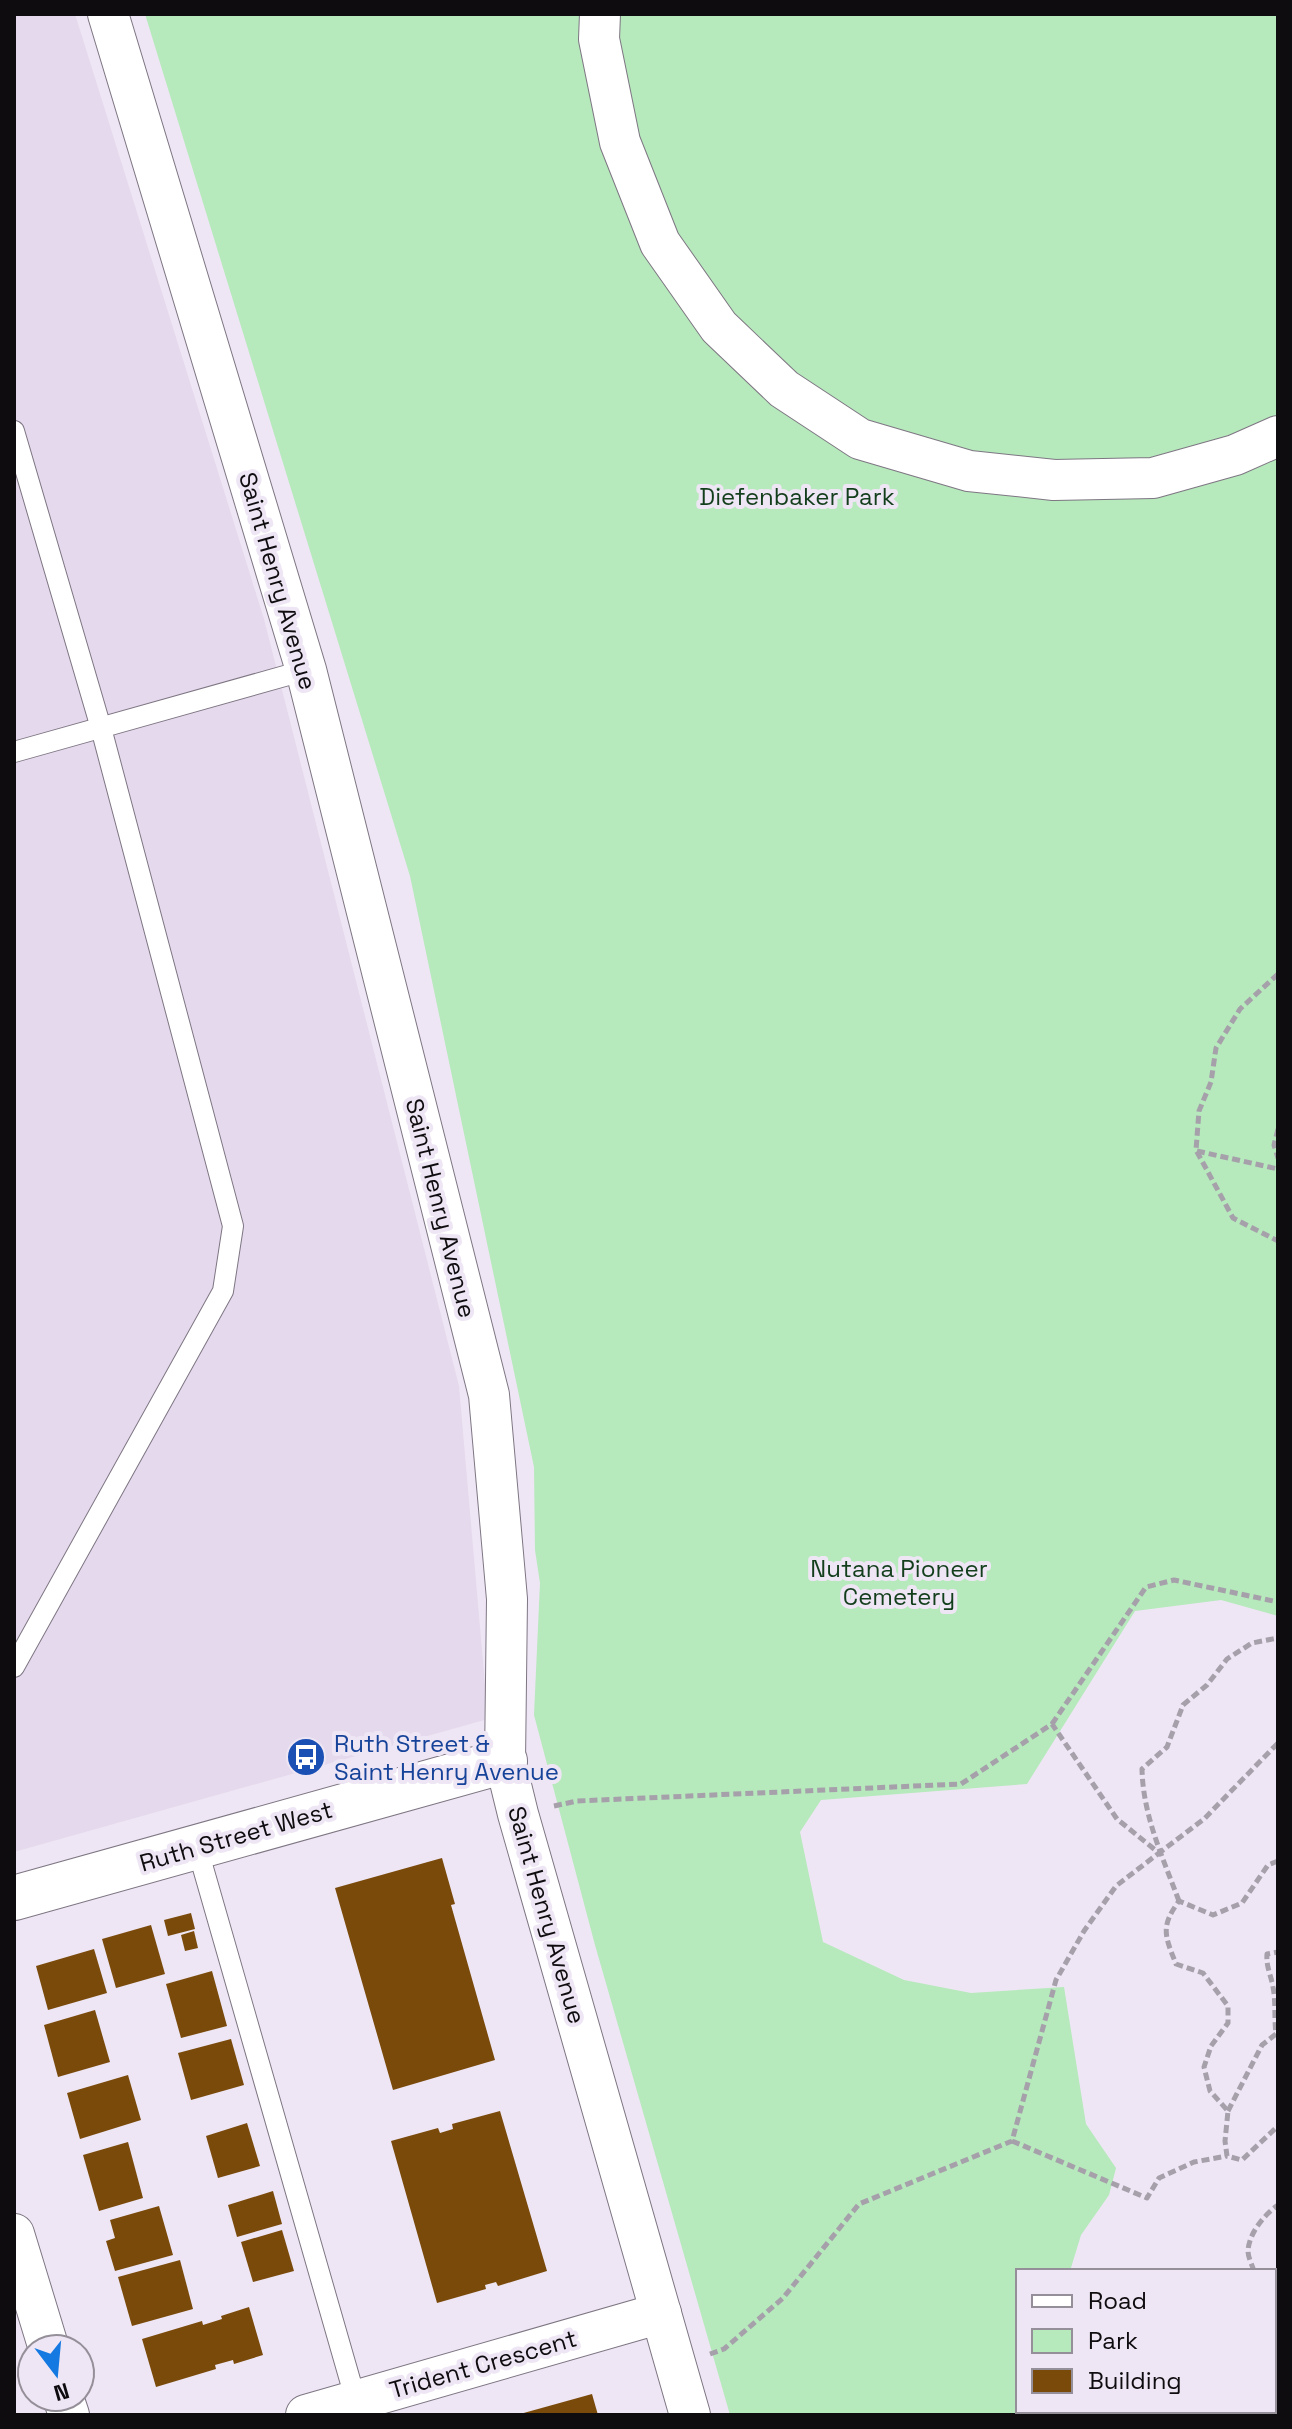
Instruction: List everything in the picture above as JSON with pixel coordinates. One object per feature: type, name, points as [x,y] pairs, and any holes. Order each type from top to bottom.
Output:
[{"type":"street","name":"Saint Henry Avenue","points":[[108,14],[306,670],[489,1395],[507,1599],[505,1761],[690,2415]]},
{"type":"street","points":[[600,14],[599,39],[620,142],[660,243],[719,327],[784,389],[860,439],[969,471],[1054,480],[1153,478],[1235,455],[1278,436]]},
{"type":"street","name":"Ruth Street West","points":[[14,1898],[505,1761]]},
{"type":"street","points":[[14,2234],[44,2333]]},
{"type":"street","name":"Trident Crescent","points":[[306,2415],[358,2408],[661,2313]]},
{"type":"lane","points":[[14,431],[101,728],[233,1226],[223,1291],[14,1667]]},
{"type":"lane","points":[[14,752],[306,670]]},
{"type":"lane","points":[[197,1847],[358,2408]]},
{"type":"path","points":[[1278,974],[1240,1009],[1216,1048],[1211,1082],[1199,1111],[1196,1150],[1218,1185],[1233,1218],[1278,1241]]},
{"type":"path","points":[[1278,1129],[1274,1145],[1278,1158]]},
{"type":"path","points":[[1196,1150],[1278,1169]]},
{"type":"path","points":[[518,1814],[577,1801],[961,1784],[1052,1724],[1146,1587],[1174,1580],[1278,1602]]},
{"type":"path","points":[[1278,1638],[1252,1643],[1227,1659],[1207,1685],[1183,1705],[1167,1747],[1142,1769],[1143,1792],[1159,1853],[1179,1901],[1213,1915],[1242,1903],[1268,1865],[1278,1861]]},
{"type":"path","points":[[1052,1724],[1117,1819],[1159,1853]]},
{"type":"path","points":[[1012,2141],[1056,1980],[1084,1931],[1116,1886],[1204,1819],[1278,1743]]},
{"type":"path","points":[[1179,1901],[1170,1913],[1164,1934],[1176,1964],[1203,1973],[1228,2006],[1228,2023],[1211,2046],[1204,2067],[1210,2091],[1228,2111]]},
{"type":"path","points":[[1227,2156],[1228,2111],[1262,2045],[1276,2034],[1274,1988],[1267,1954],[1278,1952]]},
{"type":"path","points":[[676,2366],[724,2349],[783,2298],[859,2204],[1012,2141],[1147,2198],[1159,2178],[1194,2162],[1227,2156],[1242,2160],[1278,2126]]},
{"type":"path","points":[[1253,2269],[1248,2252],[1254,2232],[1267,2213],[1278,2205]]},
{"type":"shaded area","points":[[14,14],[75,14],[264,619],[459,1386],[488,1719],[14,1852]]},
{"type":"green space","name":"Diefenbaker Park","points":[[145,14],[1278,14],[1278,1616],[1221,1600],[1135,1611],[1027,1784],[821,1800],[800,1832],[823,1942],[904,1980],[971,1993],[1064,1987],[1086,2124],[1116,2168],[1109,2195],[1081,2235],[1071,2269],[1016,2269],[1016,2413],[1034,2415],[730,2415],[595,1945],[534,1715],[540,1583],[535,1550],[534,1467],[410,876]]},
{"type":"building","points":[[442,1858],[455,1904],[451,1905],[495,2060],[393,2090],[335,1888]]},
{"type":"building","points":[[191,1913],[195,1929],[168,1936],[164,1920]]},
{"type":"building","points":[[151,1925],[165,1974],[116,1988],[102,1939]]},
{"type":"building","points":[[194,1931],[198,1948],[185,1951],[181,1935]]},
{"type":"building","points":[[94,1949],[107,1993],[48,2010],[36,1966]]},
{"type":"building","points":[[212,1971],[227,2026],[181,2038],[166,1984]]},
{"type":"building","points":[[95,2010],[110,2062],[58,2077],[44,2025]]},
{"type":"building","points":[[231,2039],[244,2085],[191,2100],[178,2053]]},
{"type":"building","points":[[128,2075],[141,2120],[80,2139],[67,2093]]},
{"type":"building","points":[[500,2111],[547,2271],[498,2286],[496,2282],[485,2285],[486,2289],[437,2303],[391,2141],[438,2128],[440,2133],[453,2129],[452,2124]]},
{"type":"building","points":[[247,2123],[260,2166],[218,2178],[206,2136]]},
{"type":"building","points":[[128,2142],[143,2198],[99,2211],[83,2155]]},
{"type":"building","points":[[273,2191],[282,2224],[237,2237],[228,2205]]},
{"type":"building","points":[[159,2206],[173,2255],[115,2271],[106,2241],[115,2238],[110,2220]]},
{"type":"building","points":[[282,2230],[294,2271],[253,2282],[241,2242]]},
{"type":"building","points":[[180,2260],[193,2309],[132,2326],[118,2277]]},
{"type":"building","points":[[249,2307],[263,2355],[234,2364],[233,2360],[215,2365],[216,2369],[156,2387],[142,2339],[202,2321],[203,2325]]},
{"type":"building","points":[[592,2394],[598,2415],[520,2415],[520,2414]]},
{"type":"place","name":"Ruth Street & Saint Henry Avenue","points":[[306,1757]]},
{"type":"park label","name":"Nutana Pioneer Cemetery","points":[[899,1582]]}]
